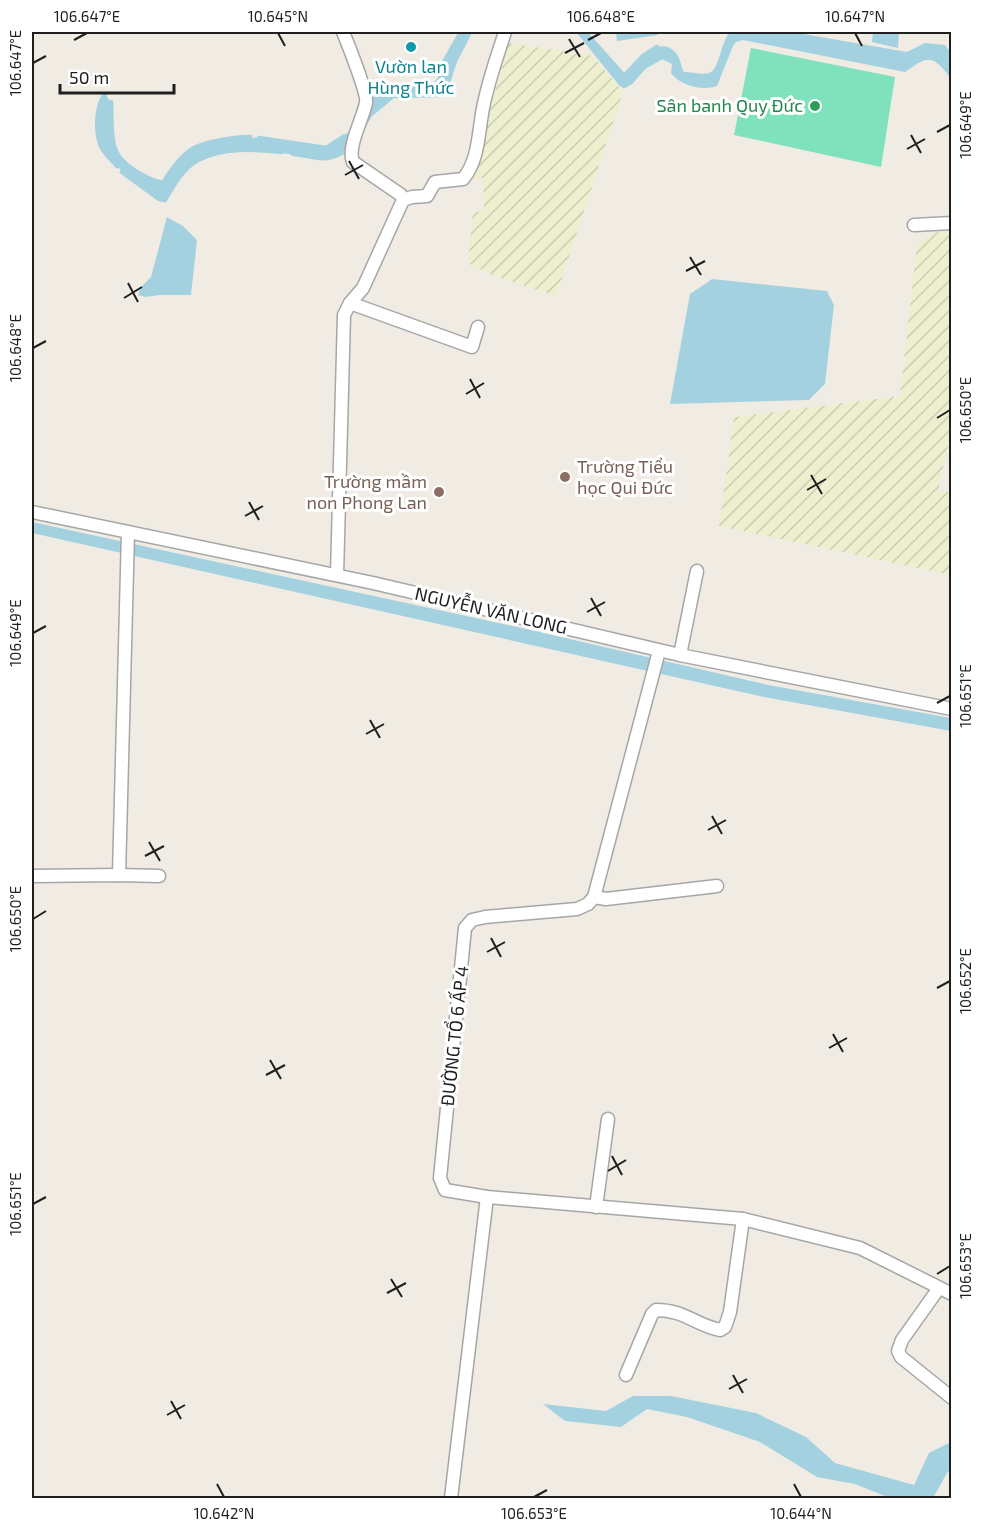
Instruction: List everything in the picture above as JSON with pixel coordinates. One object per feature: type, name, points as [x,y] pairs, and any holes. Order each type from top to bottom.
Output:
[{"type":"street","points":[[343,32],[367,100],[350,152],[353,162],[401,195],[404,200]]},
{"type":"street","points":[[337,575],[344,315],[350,303],[363,288],[404,200],[427,196],[435,182],[464,178],[470,171],[475,157],[484,100],[505,32]]},
{"type":"street","points":[[914,225],[951,224]]},
{"type":"street","points":[[350,303],[472,346],[478,327]]},
{"type":"street","name":"NGUYỄN VĂN LONG","points":[[32,512],[337,575],[659,651],[951,709]]},
{"type":"street","points":[[119,875],[128,532]]},
{"type":"street","points":[[680,655],[697,571]]},
{"type":"street","points":[[659,651],[594,897],[606,899],[717,886]]},
{"type":"street","points":[[32,876],[159,876]]},
{"type":"street","name":"ĐƯỜNG TỔ 6 ẤP 4","points":[[487,1197],[445,1190],[440,1178],[465,928],[471,921],[485,917],[577,909],[588,904],[594,897]]},
{"type":"street","points":[[596,1207],[608,1119]]},
{"type":"street","points":[[451,1498],[487,1197],[743,1219],[860,1248],[951,1294]]},
{"type":"street","points":[[626,1375],[652,1314],[656,1310],[678,1312],[712,1329],[720,1330],[725,1327],[730,1312],[743,1219]]},
{"type":"street","points":[[939,1288],[902,1340],[898,1350],[900,1357],[951,1398]]},
{"type":"green space","points":[[508,43],[593,56],[623,92],[556,296],[494,276],[468,263],[473,213],[484,210],[483,178],[472,179]]},
{"type":"green space","name":"Sân banh Quy Đức","points":[[751,48],[895,77],[881,167],[734,135]]},
{"type":"green space","points":[[951,231],[952,428],[938,490],[951,493],[951,575],[719,526],[734,417],[900,396],[917,244],[934,233]]},
{"type":"water","points":[[461,32],[470,32],[455,61],[447,85],[438,95],[392,96],[370,115],[352,144],[335,158],[323,160],[259,149],[224,152],[197,160],[178,179],[165,200],[159,199],[126,174],[108,155],[102,144],[99,116],[101,101],[105,93],[112,113],[116,152],[133,169],[148,178],[163,183],[172,168],[194,148],[237,137],[265,138],[326,148],[343,137],[357,123],[372,94],[377,90],[392,86],[432,87],[440,79],[444,62]]},
{"type":"water","points":[[579,32],[585,32],[624,75],[646,53],[660,46],[667,47],[676,53],[684,72],[700,74],[709,73],[715,67],[730,32],[792,32],[907,52],[925,43],[945,45],[951,53],[951,76],[938,64],[928,60],[905,72],[743,40],[736,42],[733,46],[717,86],[705,88],[686,84],[671,73],[672,64],[660,58],[644,67],[631,82],[624,86]]},
{"type":"water","points":[[616,32],[657,32],[658,35],[617,41]]},
{"type":"water","points":[[873,32],[899,32],[898,48],[872,42]]},
{"type":"water","points":[[167,217],[183,226],[197,240],[191,295],[146,297],[138,295],[141,287],[151,277]]},
{"type":"water","points":[[712,279],[827,291],[834,305],[825,384],[809,400],[670,404],[690,294]]},
{"type":"water","points":[[32,522],[522,628],[768,685],[951,718],[951,731],[764,697],[32,533]]},
{"type":"water","points":[[633,1396],[671,1396],[756,1413],[806,1437],[835,1463],[914,1485],[929,1453],[951,1442],[951,1469],[933,1498],[890,1498],[855,1484],[817,1477],[760,1442],[687,1417],[647,1409],[621,1427],[565,1421],[543,1404],[606,1411]]},
{"type":"waterway","points":[[369,99],[380,89],[388,87],[432,87],[440,79],[444,62],[461,32]]},
{"type":"waterway","points":[[364,125],[370,115],[393,96],[438,95],[447,85],[455,61],[470,32]]},
{"type":"waterway","points":[[579,32],[624,86],[631,82],[644,67],[660,58],[657,47],[643,56],[624,76],[585,32]]},
{"type":"waterway","points":[[105,94],[98,112],[98,134],[102,149],[117,166]]},
{"type":"waterway","points":[[111,102],[112,138],[118,155],[135,171],[163,183],[173,168],[194,148],[222,140],[250,137]]},
{"type":"waterway","points":[[259,138],[326,148],[345,136]]},
{"type":"waterway","points":[[122,172],[159,199],[165,200],[179,178],[198,160],[228,151],[282,152]]},
{"type":"waterway","points":[[293,154],[325,158],[345,151]]},
{"type":"place","name":"Vườn lan Hùng Thức","points":[[411,47]]},
{"type":"place","name":"Sân banh Quy Đức","points":[[815,106]]},
{"type":"place","name":"Trường Tiểu học Qui Đức","points":[[565,477]]},
{"type":"place","name":"Trường mầm non Phong Lan","points":[[439,492]]}]
